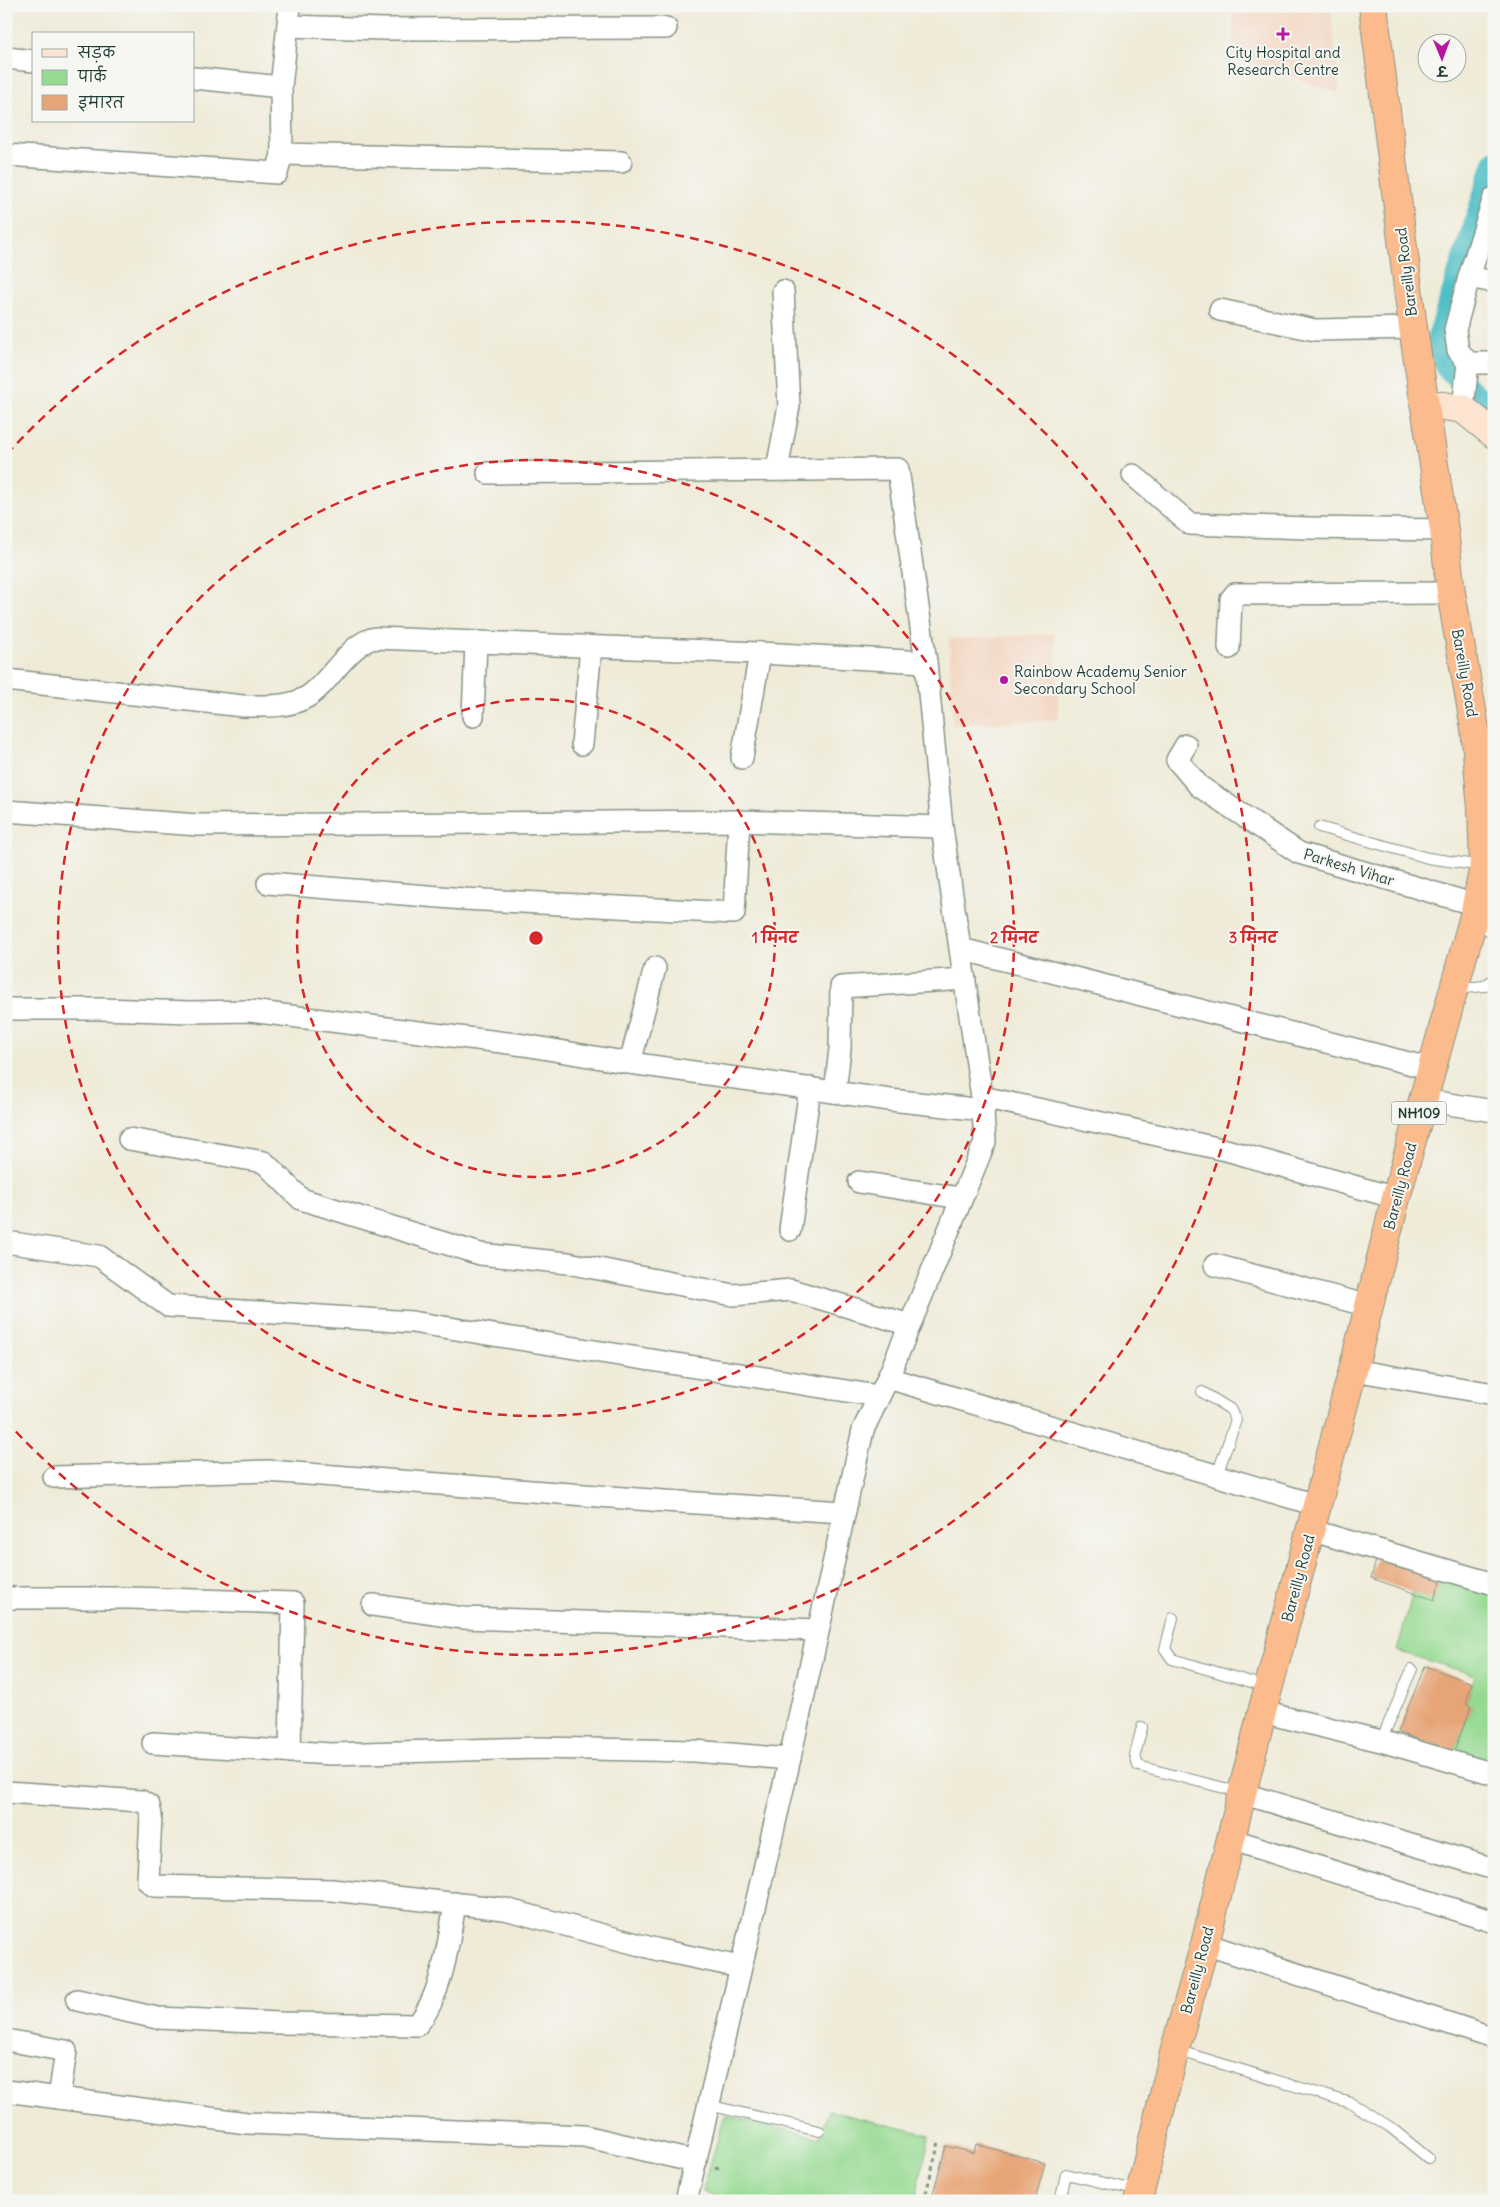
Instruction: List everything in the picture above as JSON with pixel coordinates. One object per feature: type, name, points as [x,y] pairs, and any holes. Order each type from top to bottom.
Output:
[{"type":"highway","name":"Bareilly Road","points":[[1139,2196],[1175,2049],[1205,1944],[1241,1793],[1353,1370],[1396,1198],[1475,910],[1489,866],[1475,728],[1451,592],[1444,530],[1413,328],[1373,6]]},
{"type":"main road","points":[[1424,403],[1466,384],[1494,434]]},
{"type":"street","points":[[6,155],[277,174],[282,154],[281,87],[289,16],[384,29],[666,28]]},
{"type":"street","points":[[6,58],[32,61]]},
{"type":"street","points":[[195,78],[281,87]]},
{"type":"street","points":[[282,154],[620,162]]},
{"type":"street","points":[[1494,198],[1469,277],[1455,330],[1466,384],[1494,363]]},
{"type":"street","points":[[1469,277],[1494,282]]},
{"type":"street","points":[[778,469],[790,406],[782,291]]},
{"type":"street","points":[[1220,310],[1315,330],[1413,328]]},
{"type":"street","points":[[488,473],[898,469],[926,662],[942,827],[983,1104],[985,1142],[960,1198],[910,1325],[863,1430],[790,1759],[686,2201]]},
{"type":"street","points":[[1133,475],[1190,524],[1444,530]]},
{"type":"street","points":[[1229,648],[1231,599],[1235,594],[1451,592]]},
{"type":"street","points":[[6,680],[243,706],[294,703],[309,696],[368,639],[760,653],[926,662]]},
{"type":"street","points":[[473,716],[476,643]]},
{"type":"street","points":[[582,744],[591,647]]},
{"type":"street","points":[[742,758],[760,653]]},
{"type":"street","name":"Parkesh Vihar","points":[[1186,745],[1177,760],[1199,786],[1299,853],[1475,910]]},
{"type":"street","points":[[6,811],[198,824],[739,821],[942,827]]},
{"type":"street","points":[[268,883],[473,899],[734,913],[739,821]]},
{"type":"street","points":[[961,949],[1432,1070]]},
{"type":"street","points":[[630,1063],[655,968]]},
{"type":"street","points":[[835,1092],[840,1049],[841,987],[965,979]]},
{"type":"street","points":[[6,1009],[250,1011],[524,1045],[630,1063],[835,1092],[983,1104],[1226,1150],[1396,1198]]},
{"type":"street","points":[[790,1230],[810,1088]]},
{"type":"street","points":[[1423,1100],[1494,1111]]},
{"type":"street","points":[[129,1139],[264,1162],[300,1199],[480,1254],[568,1263],[733,1295],[791,1290],[910,1325]]},
{"type":"street","points":[[859,1182],[960,1198]]},
{"type":"street","points":[[6,1242],[99,1256],[168,1306],[412,1322],[883,1387],[1217,1475],[1313,1518],[1494,1584]]},
{"type":"street","points":[[1215,1264],[1369,1306]]},
{"type":"street","points":[[1353,1370],[1494,1394]]},
{"type":"street","points":[[54,1477],[268,1471],[664,1501],[844,1512]]},
{"type":"street","points":[[6,1598],[130,1598],[293,1603],[290,1752]]},
{"type":"street","points":[[373,1605],[463,1618],[818,1630]]},
{"type":"street","points":[[1266,1700],[1381,1741],[1494,1774]]},
{"type":"street","points":[[154,1743],[331,1754],[537,1748],[694,1750],[790,1759]]},
{"type":"street","points":[[6,1792],[140,1801],[149,1806],[151,1815],[148,1881],[154,1886],[332,1890],[506,1909],[659,1950],[740,1967]]},
{"type":"street","points":[[1241,1793],[1494,1869]]},
{"type":"street","points":[[1230,1838],[1494,1922]]},
{"type":"street","points":[[77,2000],[157,2018],[368,2026],[417,2026],[423,2018],[444,1967],[456,1903]]},
{"type":"street","points":[[1205,1944],[1494,2038]]},
{"type":"street","points":[[6,2040],[66,2051],[59,2098]]},
{"type":"street","points":[[6,2091],[247,2123],[584,2136],[696,2162]]},
{"type":"lane","points":[[1319,827],[1428,858],[1489,866]]},
{"type":"lane","points":[[1475,910],[1494,936]]},
{"type":"lane","points":[[1454,989],[1484,986],[1494,979]]},
{"type":"lane","points":[[1202,1392],[1230,1409],[1236,1420],[1217,1475]]},
{"type":"lane","points":[[1172,1618],[1165,1649],[1172,1659],[1266,1700]]},
{"type":"lane","points":[[1381,1741],[1412,1668]]},
{"type":"lane","points":[[1142,1726],[1135,1755],[1138,1766],[1241,1793]]},
{"type":"lane","points":[[1175,2049],[1351,2102],[1390,2127],[1428,2158]]},
{"type":"lane","points":[[708,2106],[819,2131]]},
{"type":"lane","points":[[1060,2201],[1066,2174],[1139,2196]]},
{"type":"path","points":[[924,2201],[939,2142]]},
{"type":"shaded area","name":"City Hospital and Research Centre","points":[[1233,6],[1313,6],[1331,11],[1339,93],[1234,57]]},
{"type":"shaded area","name":"Rainbow Academy Senior Secondary School","points":[[1055,634],[1059,720],[953,725],[949,639]]},
{"type":"green space","points":[[1441,1579],[1494,1595],[1494,1765],[1453,1753],[1472,1706],[1466,1703],[1475,1675],[1397,1651],[1413,1592]]},
{"type":"green space","points":[[829,2111],[930,2135],[915,2201],[740,2201],[702,2192],[725,2115],[819,2138]]},
{"type":"building","points":[[1378,1554],[1441,1579],[1434,1600],[1371,1578]]},
{"type":"building","points":[[1425,1666],[1472,1683],[1466,1703],[1472,1706],[1453,1753],[1398,1732]]},
{"type":"building","points":[[976,2144],[1045,2163],[1035,2201],[931,2201],[946,2146],[974,2153]]},
{"type":"waterway","points":[[1494,161],[1436,342],[1446,368],[1494,409]]},
{"type":"place","name":"City Hospital and Research Centre","points":[[1283,34]]},
{"type":"place","name":"Rainbow Academy Senior Secondary School","points":[[1004,680]]}]
